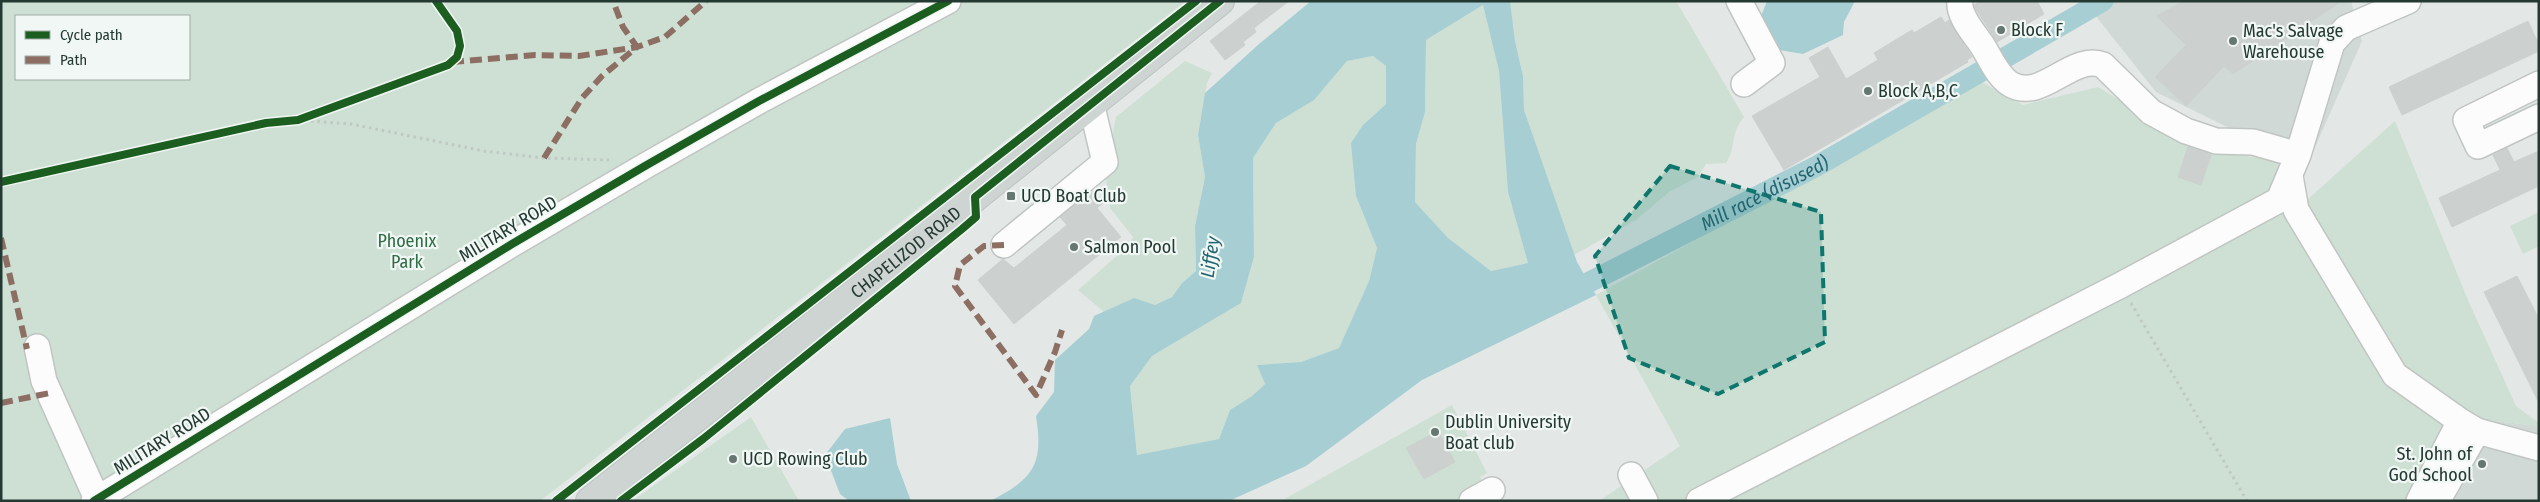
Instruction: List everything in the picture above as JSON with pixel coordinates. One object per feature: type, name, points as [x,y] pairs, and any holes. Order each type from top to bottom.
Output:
[{"type":"main road","name":"CHAPELIZOD ROAD","points":[[590,501],[883,271],[1220,1]]},
{"type":"street","name":"MILITARY ROAD","points":[[96,500],[512,244],[645,166],[759,101],[948,1]]},
{"type":"street","points":[[1739,1],[1772,63],[1744,84]]},
{"type":"street","points":[[1960,1],[1963,16],[2002,77],[2011,85],[2033,87],[2083,64],[2094,62],[2103,65],[2151,112],[2186,131],[2216,141],[2253,142],[2294,165]]},
{"type":"street","points":[[1699,501],[2121,285],[2279,200],[2294,165],[2332,43],[2346,28],[2408,1]]},
{"type":"street","points":[[2539,84],[2466,120],[2478,146],[2539,117]]},
{"type":"street","points":[[1004,245],[1105,162],[1091,104]]},
{"type":"street","points":[[2294,165],[2296,210],[2396,375],[2469,426],[2539,448]]},
{"type":"street","points":[[37,347],[44,381],[96,500]]},
{"type":"street","points":[[2419,501],[2469,426]]},
{"type":"street","points":[[2437,501],[2469,426]]},
{"type":"street","points":[[1631,475],[1645,501]]},
{"type":"path","points":[[294,120],[314,114]]},
{"type":"path","points":[[294,120],[351,124],[484,152],[544,158],[639,161],[645,166]]},
{"type":"path","points":[[2121,285],[2247,501]]},
{"type":"highlighted area","points":[[1670,166],[1821,212],[1825,342],[1718,394],[1629,358],[1595,256]]},
{"type":"shaded area","points":[[2093,1],[2351,1],[2362,41],[2316,145],[2229,128],[2156,92],[2087,5]]},
{"type":"shaded area","name":"St. John of God School","points":[[2451,416],[2539,426],[2539,501],[2407,501]]},
{"type":"green space","name":"Phoenix Park","points":[[1,1],[1186,1],[540,501],[1,501]]},
{"type":"green space","points":[[1510,1],[1676,1],[1744,117],[1736,129],[1726,163],[1706,164],[1698,177],[1669,192],[1636,220],[1574,255],[1524,110],[1523,76],[1515,41]]},
{"type":"green space","points":[[1483,5],[1499,71],[1508,192],[1528,263],[1491,271],[1448,238],[1415,202],[1416,144],[1425,112],[1426,40]]},
{"type":"green space","points":[[1373,56],[1386,66],[1386,104],[1363,125],[1356,196],[1377,248],[1369,281],[1339,348],[1301,362],[1257,365],[1265,384],[1252,396],[1230,410],[1219,439],[1137,455],[1130,386],[1152,356],[1241,303],[1254,257],[1253,158],[1276,123],[1314,99],[1347,61]]},
{"type":"green space","points":[[1185,61],[1212,73],[1207,83],[1198,135],[1205,177],[1195,226],[1196,271],[1182,283],[1172,297],[1155,305],[1132,299],[1104,312],[1078,290],[1128,246],[1133,237],[1110,208],[1105,171],[1116,117]]},
{"type":"green space","points":[[1982,82],[2023,105],[2098,87],[2193,145],[2277,162],[2297,209],[2395,121],[2468,300],[2516,406],[2539,423],[2539,426],[2451,416],[2407,501],[1599,501],[1680,446],[1596,295]]},
{"type":"green space","points":[[2539,212],[2539,246],[2523,254],[2510,226]]},
{"type":"green space","name":"Dublin University Boat club","points":[[1452,405],[1487,473],[1480,477],[1492,501],[1281,501]]},
{"type":"green space","name":"UCD Rowing Club","points":[[751,417],[799,501],[632,501]]},
{"type":"water","name":"Liffey","points":[[1311,1],[1510,1],[1515,41],[1523,76],[1524,110],[1577,262],[1596,295],[1422,380],[1306,466],[1229,501],[990,501],[1016,485],[1032,469],[1038,447],[1036,416],[1054,392],[1055,360],[1089,329],[1094,316],[1134,298],[1155,305],[1172,297],[1182,283],[1196,271],[1195,226],[1205,177],[1198,135],[1205,93],[1259,44]],"holes":[[[1483,5],[1499,71],[1508,192],[1528,263],[1491,271],[1448,238],[1415,202],[1416,144],[1425,112],[1426,40]],[[1373,56],[1386,66],[1386,104],[1363,125],[1351,143],[1356,196],[1377,248],[1369,281],[1339,348],[1301,362],[1257,365],[1265,384],[1252,396],[1230,410],[1219,439],[1137,455],[1130,386],[1152,356],[1241,303],[1254,257],[1253,158],[1276,123],[1314,100],[1347,61]]]},
{"type":"water","points":[[1767,1],[1852,1],[1854,3],[1844,22],[1843,35],[1803,54],[1779,50],[1760,19]]},
{"type":"water","points":[[890,418],[897,464],[911,501],[849,501],[840,494],[825,455],[845,429]]},
{"type":"building","points":[[1261,1],[1289,1],[1254,28],[1256,32],[1243,42],[1245,45],[1225,60],[1210,41]]},
{"type":"building","name":"Block F","points":[[1981,1],[2037,1],[2044,14],[1997,42],[1975,8],[1974,5]]},
{"type":"building","name":"Mac's Salvage Warehouse","points":[[2184,1],[2342,1],[2233,74],[2224,66],[2186,106],[2155,77],[2186,45],[2157,16]]},
{"type":"building","name":"Block A,B,C","points":[[1941,17],[1945,23],[1949,20],[1972,57],[1967,60],[1968,62],[1784,170],[1752,116],[1820,77],[1809,58],[1828,47],[1846,79],[1878,60],[1874,53],[1912,30],[1914,33]]},
{"type":"building","points":[[2528,21],[2539,45],[2539,51],[2402,115],[2389,87]]},
{"type":"building","points":[[2188,147],[2211,155],[2201,185],[2178,177]]},
{"type":"building","points":[[2507,148],[2514,162],[2539,151],[2539,186],[2452,227],[2439,198],[2500,170],[2493,155]]},
{"type":"building","name":"Salmon Pool","points":[[1093,191],[1103,203],[1097,208],[1121,237],[1014,324],[978,280],[1003,259],[1014,268],[1067,225],[1060,217]]},
{"type":"building","points":[[2517,276],[2539,319],[2539,403],[2484,292]]},
{"type":"building","points":[[1438,431],[1455,462],[1424,479],[1406,448]]},
{"type":"waterway","name":"Mill race (disused)","points":[[1564,295],[1817,166],[2103,1]]},
{"type":"marked path","points":[[544,158],[582,98],[602,76],[637,47],[623,27],[613,1]]},
{"type":"marked path","points":[[452,62],[535,55],[579,56],[637,47],[665,37],[706,1]]},
{"type":"marked path","points":[[1,238],[27,349]]},
{"type":"marked path","points":[[1004,245],[984,246],[960,265],[955,286],[1036,395],[1055,352],[1062,330]]},
{"type":"marked path","points":[[1,403],[50,393]]},
{"type":"cycle path","points":[[1,182],[266,123],[298,120],[448,65],[457,57],[460,46],[457,31],[436,1]]},
{"type":"cycle path","points":[[94,501],[512,244],[645,166],[759,101],[948,1]]},
{"type":"cycle path","points":[[556,501],[1196,1]]},
{"type":"cycle path","points":[[621,501],[703,439],[962,229],[976,217],[975,197],[1220,1]]},
{"type":"place","name":"Block F","points":[[2001,30]]},
{"type":"place","name":"Mac's Salvage Warehouse","points":[[2233,41]]},
{"type":"place","name":"Block A,B,C","points":[[1868,91]]},
{"type":"place","name":"UCD Boat Club","points":[[1011,196]]},
{"type":"place","name":"Salmon Pool","points":[[1074,247]]},
{"type":"place","name":"Dublin University Boat club","points":[[1435,432]]},
{"type":"place","name":"UCD Rowing Club","points":[[733,459]]},
{"type":"place","name":"St. John of God School","points":[[2482,464]]}]
